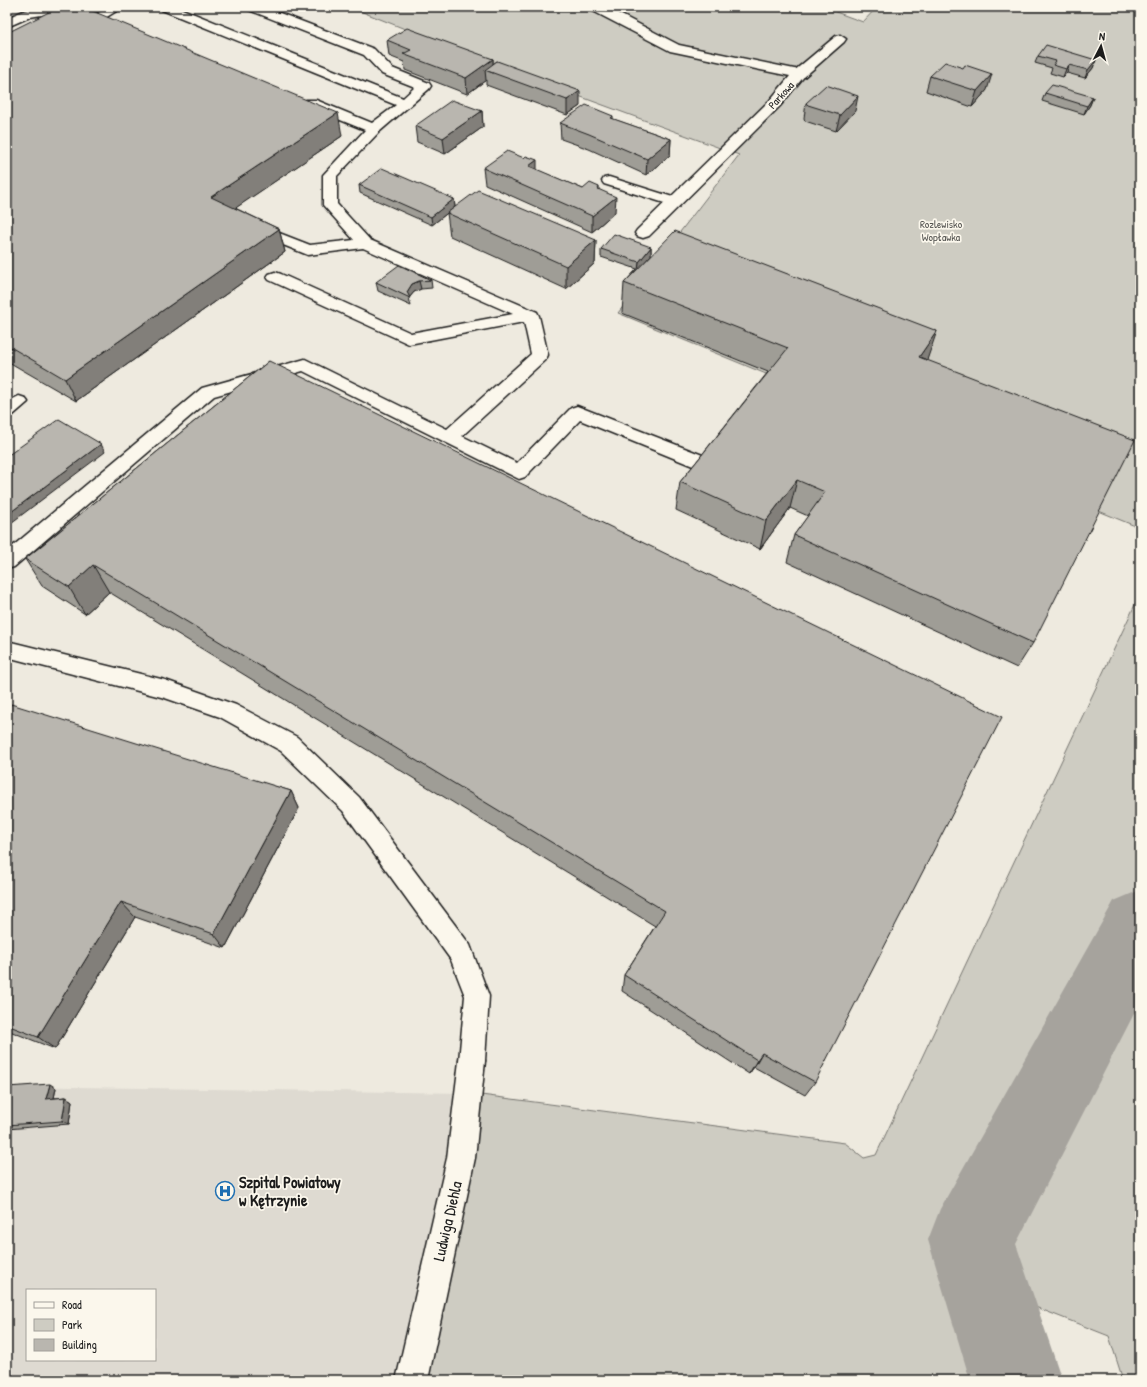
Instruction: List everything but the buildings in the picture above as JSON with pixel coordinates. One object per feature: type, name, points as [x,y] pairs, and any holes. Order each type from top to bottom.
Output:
[{"type":"street","name":"Parkowa","points":[[596,7],[675,48],[799,74],[775,103],[643,233]]},
{"type":"street","name":"Ludwiga Diehla","points":[[412,1380],[461,1158],[472,1061]]},
{"type":"lane","points":[[7,23],[27,14],[64,7],[101,15],[117,14]]},
{"type":"lane","points":[[166,7],[405,104]]},
{"type":"lane","points":[[252,7],[369,52],[387,71],[424,86],[405,104],[374,129],[330,175],[330,205],[365,243],[531,316]]},
{"type":"lane","points":[[799,74],[840,39]]},
{"type":"lane","points":[[300,98],[374,129]]},
{"type":"lane","points":[[609,181],[674,202]]},
{"type":"lane","points":[[248,226],[308,250],[365,243]]},
{"type":"lane","points":[[275,277],[409,339],[531,316]]},
{"type":"lane","points":[[449,437],[540,355],[531,316]]},
{"type":"lane","points":[[7,562],[208,392],[305,365],[519,472],[577,412],[699,461]]},
{"type":"lane","points":[[7,649],[165,689],[221,708],[289,744],[351,804],[461,953],[477,996],[472,1061]]},
{"type":"shaded area","name":"Szpital Powiatowy w Kętrzynie","points":[[7,1086],[466,1093],[401,1380],[7,1380]]},
{"type":"green space","name":"Rozlewisko Wopławka","points":[[350,7],[822,7],[863,22],[877,7],[1140,7],[1140,528],[618,313],[739,155],[505,69]]},
{"type":"green space","points":[[1140,594],[1140,1380],[1123,1380],[1109,1336],[987,1288],[1016,1380],[401,1380],[466,1093],[845,1143],[864,1158],[876,1155]]},
{"type":"waterway","points":[[1016,1380],[971,1240],[1140,926]]},
{"type":"place","name":"Szpital Powiatowy w Kętrzynie","points":[[225,1191]]}]
